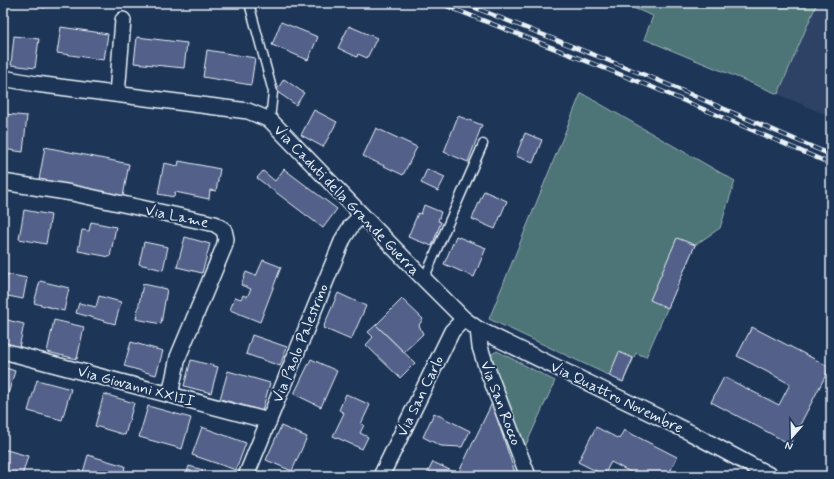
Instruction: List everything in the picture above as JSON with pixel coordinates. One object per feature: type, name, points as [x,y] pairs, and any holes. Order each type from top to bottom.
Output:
[{"type":"street","points":[[117,94],[123,20]]},
{"type":"street","name":"Via Caduti della Grande Guerra","points":[[3,78],[248,111],[270,120],[464,319]]},
{"type":"street","name":"Via Lame","points":[[3,182],[72,193],[215,224],[224,230],[226,239],[224,247],[178,357],[170,395]]},
{"type":"street","name":"Via Paolo Palestrino","points":[[246,476],[343,239],[362,215]]},
{"type":"street","name":"Via Quattro Novembre","points":[[464,319],[478,329],[691,432],[771,476]]},
{"type":"street","name":"Via San Carlo","points":[[381,476],[452,331],[464,319]]},
{"type":"street","name":"Via San Rocco","points":[[478,329],[480,347],[486,366],[528,476]]},
{"type":"street","name":"Via Giovanni XXIII","points":[[3,351],[269,421]]},
{"type":"lane","points":[[249,3],[273,92],[270,120]]},
{"type":"lane","points":[[424,279],[483,144]]},
{"type":"shaded area","points":[[817,3],[831,3],[831,117],[778,94]]},
{"type":"green space","points":[[621,3],[817,3],[778,94],[644,39],[653,16]]},
{"type":"green space","points":[[581,93],[735,181],[720,228],[695,245],[646,357],[636,353],[623,382],[489,319]]},
{"type":"green space","points":[[497,351],[555,381],[525,447],[490,355]]},
{"type":"building","points":[[23,3],[46,3],[45,8]]},
{"type":"building","points":[[281,22],[318,37],[308,60],[272,45]]},
{"type":"building","points":[[349,26],[377,38],[367,58],[358,54],[357,57],[338,48]]},
{"type":"building","points":[[61,27],[108,34],[104,60],[57,53]]},
{"type":"building","points":[[14,36],[39,39],[35,68],[11,65]]},
{"type":"building","points":[[137,37],[187,43],[184,68],[134,63]]},
{"type":"building","points":[[207,50],[255,58],[251,85],[203,77]]},
{"type":"building","points":[[284,79],[304,93],[296,105],[276,91]]},
{"type":"building","points":[[314,110],[337,122],[323,147],[301,135]]},
{"type":"building","points":[[5,114],[27,116],[23,152],[3,149]]},
{"type":"building","points":[[458,116],[482,125],[468,162],[444,152]]},
{"type":"building","points":[[376,128],[417,147],[403,175],[363,156]]},
{"type":"building","points":[[525,133],[542,140],[533,163],[516,156]]},
{"type":"building","points":[[45,147],[129,164],[123,196],[39,180]]},
{"type":"building","points":[[179,161],[220,169],[216,191],[210,190],[209,199],[175,192],[174,197],[158,194],[164,163],[178,166]]},
{"type":"building","points":[[284,169],[337,209],[323,228],[257,178],[263,171],[275,181]]},
{"type":"building","points":[[427,169],[445,177],[438,191],[421,183]]},
{"type":"building","points":[[484,191],[507,201],[495,229],[472,219]]},
{"type":"building","points":[[424,205],[441,212],[438,221],[441,222],[432,246],[408,237],[418,213],[421,214]]},
{"type":"building","points":[[24,210],[51,215],[46,244],[19,239]]},
{"type":"building","points":[[91,222],[116,227],[110,257],[78,251],[82,230],[89,231]]},
{"type":"building","points":[[456,236],[486,248],[474,277],[444,264]]},
{"type":"building","points":[[185,237],[210,244],[202,273],[177,267]]},
{"type":"building","points":[[677,238],[695,245],[668,308],[650,300]]},
{"type":"building","points":[[144,242],[168,247],[163,270],[139,264]]},
{"type":"building","points":[[263,260],[281,267],[260,322],[230,310],[235,297],[241,299],[243,295],[247,297],[251,289],[241,285],[246,272],[256,276]]},
{"type":"building","points":[[7,274],[27,278],[23,299],[3,295]]},
{"type":"building","points":[[40,281],[69,288],[64,311],[34,303]]},
{"type":"building","points":[[143,284],[167,289],[161,324],[136,319]]},
{"type":"building","points":[[338,293],[366,306],[351,340],[323,328]]},
{"type":"building","points":[[99,296],[121,302],[115,324],[76,313],[79,303],[96,307]]},
{"type":"building","points":[[402,299],[423,319],[419,325],[423,334],[404,352],[376,325]]},
{"type":"building","points":[[3,319],[24,324],[19,348],[3,344]]},
{"type":"building","points":[[54,320],[84,327],[77,359],[47,352]]},
{"type":"building","points":[[376,325],[415,363],[400,378],[366,345],[373,337],[368,332]]},
{"type":"building","points":[[752,327],[830,367],[790,444],[711,402],[724,377],[779,405],[790,384],[737,356]]},
{"type":"building","points":[[252,335],[287,347],[280,366],[246,354]]},
{"type":"building","points":[[131,342],[163,351],[156,375],[124,366]]},
{"type":"building","points":[[619,352],[633,358],[623,382],[609,376]]},
{"type":"building","points":[[311,359],[337,371],[321,407],[294,394]]},
{"type":"building","points":[[191,360],[218,367],[211,393],[184,386]]},
{"type":"building","points":[[3,367],[15,371],[5,404],[3,403]]},
{"type":"building","points":[[228,371],[270,383],[262,411],[220,399]]},
{"type":"building","points":[[37,380],[71,389],[62,420],[28,411]]},
{"type":"building","points":[[104,394],[134,403],[125,435],[95,426]]},
{"type":"building","points":[[346,394],[370,405],[361,424],[364,425],[360,433],[368,437],[362,449],[333,436],[344,413],[339,410]]},
{"type":"building","points":[[492,403],[516,476],[457,476]]},
{"type":"building","points":[[148,406],[191,418],[182,449],[139,437]]},
{"type":"building","points":[[434,413],[470,431],[462,447],[441,446],[423,437]]},
{"type":"building","points":[[281,426],[307,437],[292,471],[266,460]]},
{"type":"building","points":[[202,427],[246,443],[236,470],[192,455]]},
{"type":"building","points":[[596,427],[619,439],[624,430],[677,457],[668,476],[638,476],[611,462],[604,475],[578,462]]},
{"type":"building","points":[[3,449],[28,456],[22,476],[3,475]]},
{"type":"building","points":[[88,455],[125,466],[124,472],[137,476],[82,476]]},
{"type":"building","points":[[433,462],[456,473],[455,476],[426,476]]},
{"type":"building","points":[[189,466],[203,470],[201,476],[186,476]]},
{"type":"railway","points":[[439,3],[652,87],[831,164]]},
{"type":"railway","points":[[463,3],[655,79],[831,155]]}]
